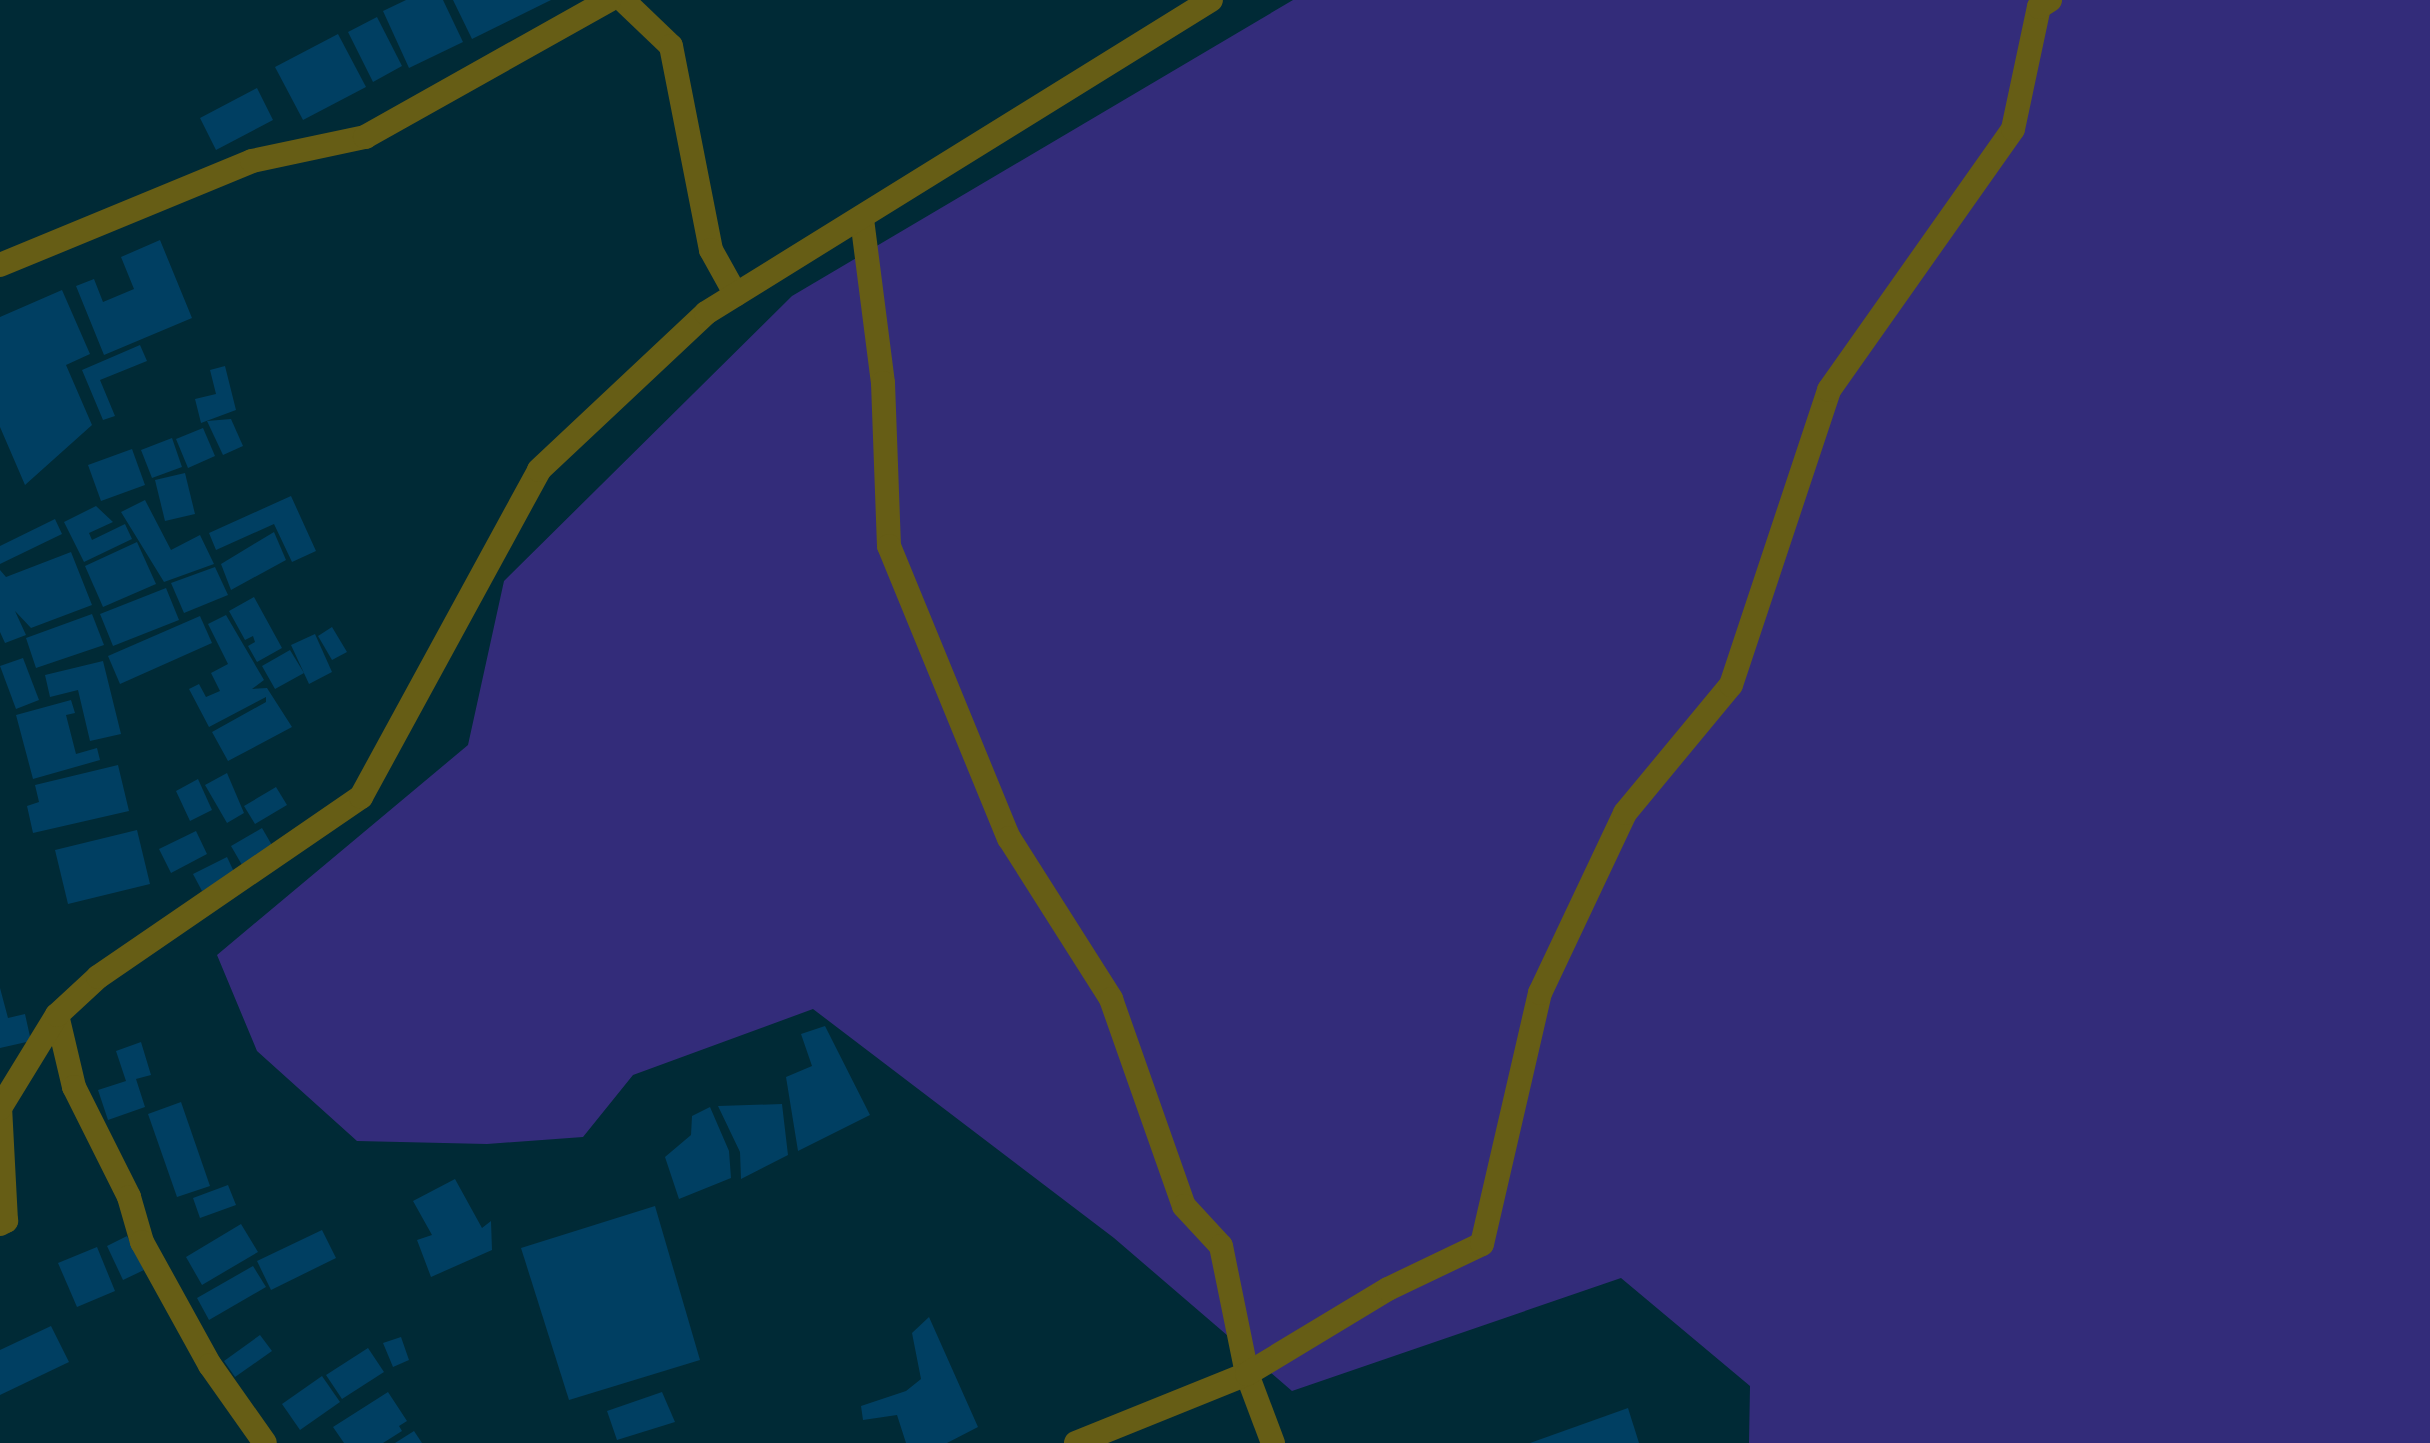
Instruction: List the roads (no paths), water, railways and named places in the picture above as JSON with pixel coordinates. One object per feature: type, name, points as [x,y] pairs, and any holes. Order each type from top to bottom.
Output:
[{"type":"lane","points":[[0,265],[252,161],[365,137],[609,0]]},
{"type":"lane","points":[[623,0],[671,46],[711,250],[736,295]]},
{"type":"lane","points":[[0,1224],[6,1221],[0,1108],[57,1015],[98,977],[361,797],[539,470],[706,313],[1211,0]]},
{"type":"lane","points":[[1076,1443],[1247,1374],[1388,1289],[1482,1244],[1540,993],[1625,813],[1731,685],[1829,390],[2013,129],[2039,7],[2050,0]]},
{"type":"lane","points":[[862,219],[883,383],[889,546],[1009,838],[1111,999],[1184,1206],[1221,1246],[1247,1374],[1273,1443]]},
{"type":"lane","points":[[57,1015],[74,1087],[129,1197],[142,1242],[210,1365],[265,1443]]}]
